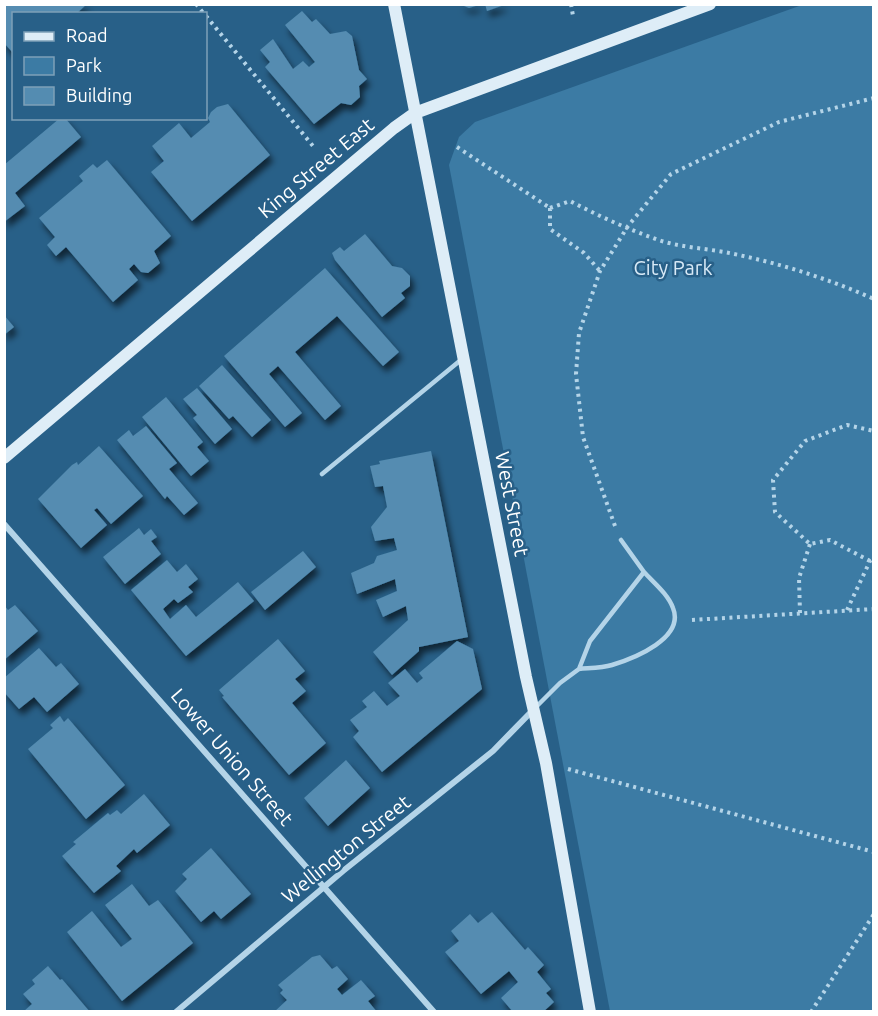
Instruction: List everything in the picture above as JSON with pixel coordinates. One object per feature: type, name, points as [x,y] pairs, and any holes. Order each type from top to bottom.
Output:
[{"type":"street","name":"West Street","points":[[394,4],[546,763],[590,1011]]},
{"type":"street","name":"King Street East","points":[[4,458],[394,128],[415,113],[710,4]]},
{"type":"street","name":"Lower Union Street","points":[[4,524],[434,1011]]},
{"type":"street","name":"Wellington Street","points":[[176,1011],[323,887],[493,750],[534,710]]},
{"type":"lane","points":[[322,474],[464,357]]},
{"type":"lane","points":[[534,710],[560,683],[579,669],[611,665],[662,641],[671,634],[675,621],[674,610],[668,598],[644,572],[621,540]]},
{"type":"lane","points":[[579,669],[590,641],[644,572]]},
{"type":"path","points":[[571,4],[573,16]]},
{"type":"path","points":[[207,17],[313,146]]},
{"type":"path","points":[[621,540],[583,438],[576,374],[579,333],[600,271],[628,226],[671,174],[778,122],[873,98]]},
{"type":"path","points":[[457,147],[550,208]]},
{"type":"path","points":[[550,208],[570,201],[611,222],[628,226],[655,239],[735,254],[838,283],[873,299]]},
{"type":"path","points":[[550,208],[550,229],[584,253],[600,271]]},
{"type":"path","points":[[810,544],[775,512],[773,480],[805,441],[847,425],[873,431]]},
{"type":"path","points":[[810,544],[830,540],[872,560],[847,610]]},
{"type":"path","points":[[800,613],[799,578],[810,544]]},
{"type":"path","points":[[675,621],[873,609]]},
{"type":"path","points":[[568,769],[873,852]]},
{"type":"path","points":[[811,1011],[873,914]]},
{"type":"green space","name":"City Park","points":[[802,5],[873,5],[873,1011],[610,1011],[449,165],[459,137],[475,122]]},
{"type":"building","points":[[4,4],[87,4],[78,12],[12,12],[12,52],[4,43]]},
{"type":"building","points":[[459,4],[479,4],[479,5],[469,8]]},
{"type":"building","points":[[485,4],[504,4],[504,5],[487,11]]},
{"type":"building","points":[[302,11],[312,22],[316,19],[330,34],[346,31],[352,36],[359,70],[367,79],[359,86],[360,97],[351,105],[341,103],[314,124],[265,67],[270,62],[260,50],[273,39],[293,69],[303,61],[309,67],[315,62],[285,25]]},
{"type":"building","points":[[228,104],[270,155],[192,221],[151,172],[164,161],[152,146],[179,123],[191,138],[210,122],[208,118],[211,112],[217,107]]},
{"type":"building","points":[[58,120],[67,120],[81,137],[15,193],[25,206],[4,222],[4,165]]},
{"type":"building","points":[[107,160],[171,236],[154,251],[160,263],[148,273],[141,272],[134,264],[129,269],[138,280],[113,302],[66,247],[56,256],[47,245],[55,237],[39,218],[83,181],[79,176],[93,164],[97,168]]},
{"type":"building","points":[[365,234],[392,266],[402,268],[410,276],[410,286],[401,293],[405,298],[382,317],[335,260],[332,253],[340,247],[344,251]]},
{"type":"building","points":[[325,268],[399,352],[383,366],[337,316],[295,352],[341,406],[325,420],[278,366],[269,374],[302,413],[285,427],[224,356]]},
{"type":"building","points":[[4,315],[14,327],[4,335]]},
{"type":"building","points":[[222,365],[271,420],[252,437],[233,416],[229,419],[199,386]]},
{"type":"building","points":[[197,388],[232,429],[215,444],[193,418],[197,415],[183,399]]},
{"type":"building","points":[[166,397],[203,442],[197,447],[209,461],[191,476],[142,417]]},
{"type":"building","points":[[146,426],[177,463],[169,469],[198,503],[184,515],[167,496],[165,499],[117,440],[129,430],[133,436]]},
{"type":"building","points":[[99,446],[143,496],[111,524],[97,508],[94,510],[107,525],[81,548],[38,499],[72,465],[77,462],[78,465]]},
{"type":"building","points":[[431,451],[468,637],[419,647],[419,651],[392,675],[373,652],[408,620],[406,606],[383,617],[376,600],[397,591],[395,579],[357,594],[351,573],[374,563],[377,556],[397,550],[394,538],[375,541],[371,527],[387,507],[383,486],[375,487],[370,466],[380,464],[379,461]]},
{"type":"building","points":[[139,528],[144,535],[151,529],[157,537],[151,541],[161,554],[125,584],[103,557]]},
{"type":"building","points":[[303,551],[316,567],[265,610],[251,592]]},
{"type":"building","points":[[167,560],[177,572],[186,564],[198,579],[188,587],[193,592],[178,603],[174,599],[163,609],[170,619],[186,605],[196,617],[238,582],[254,601],[186,656],[131,590]]},
{"type":"building","points":[[4,605],[8,610],[15,605],[38,631],[4,660]]},
{"type":"building","points":[[278,639],[305,671],[295,679],[306,691],[292,703],[326,743],[289,775],[222,697],[224,696],[219,690]]},
{"type":"building","points":[[457,641],[473,649],[482,689],[382,772],[353,737],[359,731],[350,720],[367,707],[362,701],[374,691],[387,706],[400,696],[388,683],[405,669],[417,683],[423,678],[419,673]]},
{"type":"building","points":[[39,648],[56,667],[61,663],[79,684],[47,712],[34,697],[19,709],[4,692],[4,678]]},
{"type":"building","points":[[60,716],[64,722],[68,718],[125,785],[86,819],[28,749],[53,728],[50,725]]},
{"type":"building","points":[[346,760],[370,788],[328,826],[304,798]]},
{"type":"building","points":[[144,794],[170,825],[137,853],[134,849],[116,866],[121,871],[94,893],[62,856],[76,844],[73,842],[108,813],[110,815],[117,810],[121,814]]},
{"type":"building","points":[[211,848],[251,894],[221,919],[214,911],[201,922],[175,891],[187,879],[182,874]]},
{"type":"building","points":[[132,884],[149,906],[158,900],[193,943],[122,1001],[67,932],[92,911],[121,947],[132,939],[105,905]]},
{"type":"building","points":[[492,912],[525,950],[528,947],[544,965],[537,972],[551,989],[546,993],[554,1002],[543,1012],[513,1012],[501,998],[518,982],[509,971],[481,994],[445,952],[459,941],[451,931],[470,914],[478,923]]},
{"type":"building","points":[[320,955],[332,969],[337,966],[348,979],[337,989],[342,995],[361,980],[375,996],[368,1001],[377,1012],[274,1012],[287,1000],[280,993],[283,990],[278,985],[312,957]]},
{"type":"building","points":[[48,966],[90,1012],[23,1012],[32,1004],[23,994],[35,984],[32,980]]}]
